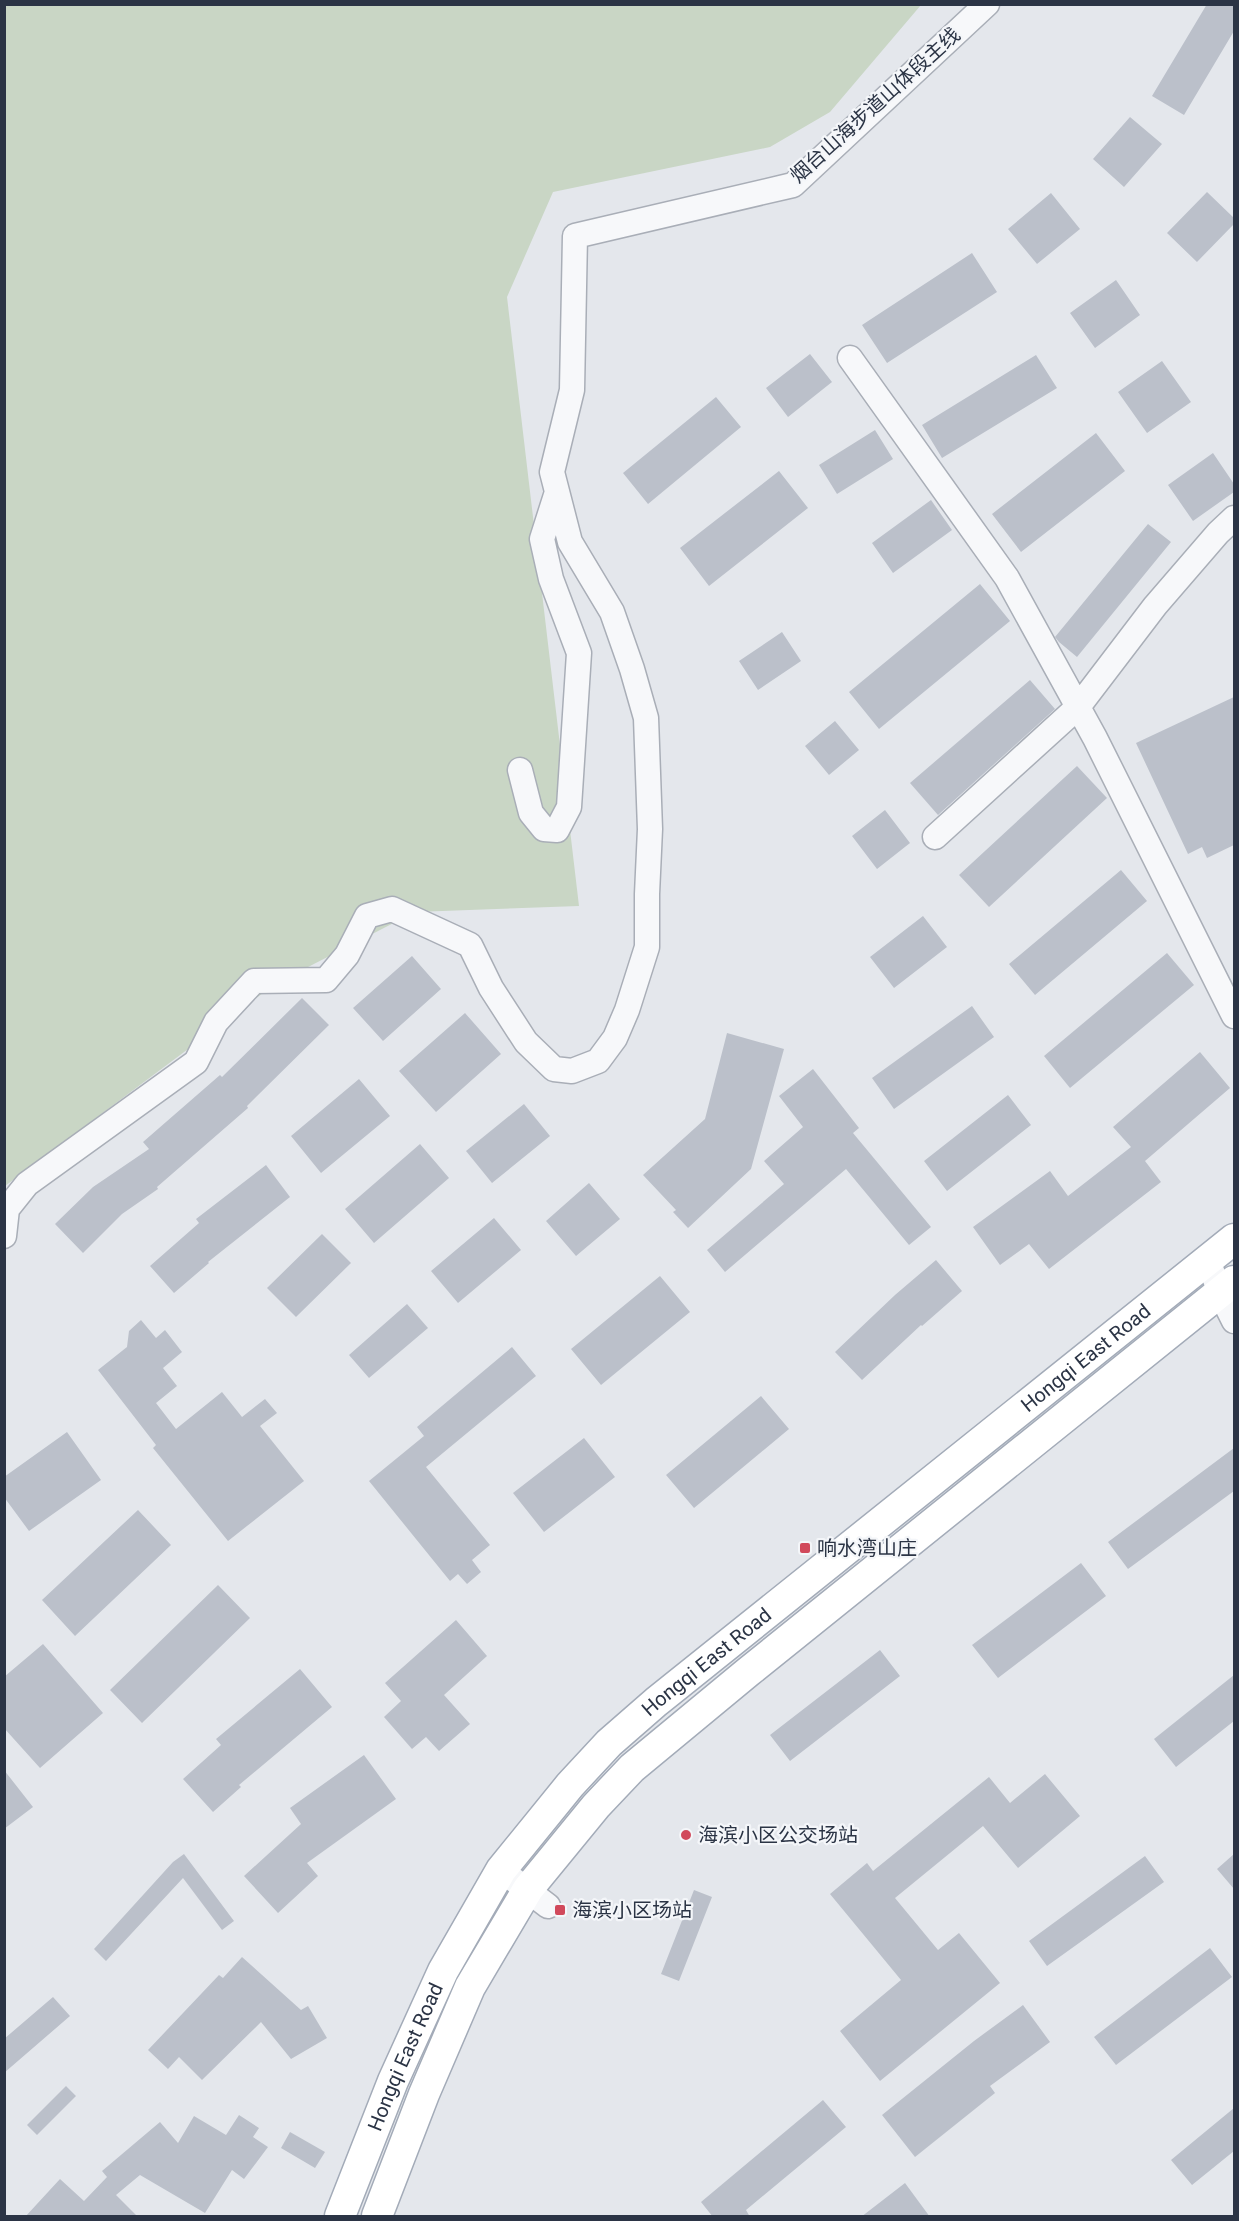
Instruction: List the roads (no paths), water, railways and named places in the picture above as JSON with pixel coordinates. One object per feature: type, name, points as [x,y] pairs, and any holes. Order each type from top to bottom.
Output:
[{"type":"main road","name":"Hongqi East Road","points":[[340,2217],[393,2081],[443,1971],[501,1870],[570,1785],[625,1729],[1234,1239]]},
{"type":"main road","name":"Hongqi East Road","points":[[377,2217],[424,2094],[470,1987],[538,1897],[596,1806],[632,1768],[748,1672],[1227,1287]]},
{"type":"street","name":"烟台山海步道山体段主线","points":[[4,1236],[7,1209],[27,1184],[196,1062],[216,1022],[254,981],[326,980],[347,955],[367,916],[392,909],[470,945],[491,987],[526,1042],[554,1069],[573,1071],[598,1062],[615,1038],[627,1010],[647,947],[650,829],[646,718],[612,612],[570,542],[552,472],[572,390],[575,236],[793,184],[987,4]]},
{"type":"street","points":[[850,358],[1007,578],[1078,707],[1234,1016]]},
{"type":"street","points":[[520,770],[531,813],[544,828],[557,830],[569,807],[579,653],[551,579],[542,539],[557,492]]},
{"type":"street","points":[[935,837],[1078,707],[1155,606],[1218,533],[1234,518]]},
{"type":"street","points":[[1208,1260],[1227,1287],[1234,1321]]},
{"type":"street","points":[[501,1870],[538,1897]]},
{"type":"place","name":"响水湾山庄","points":[[805,1548]]},
{"type":"place","name":"海滨小区公交场站","points":[[686,1835]]},
{"type":"place","name":"海滨小区场站","points":[[560,1910]]}]
